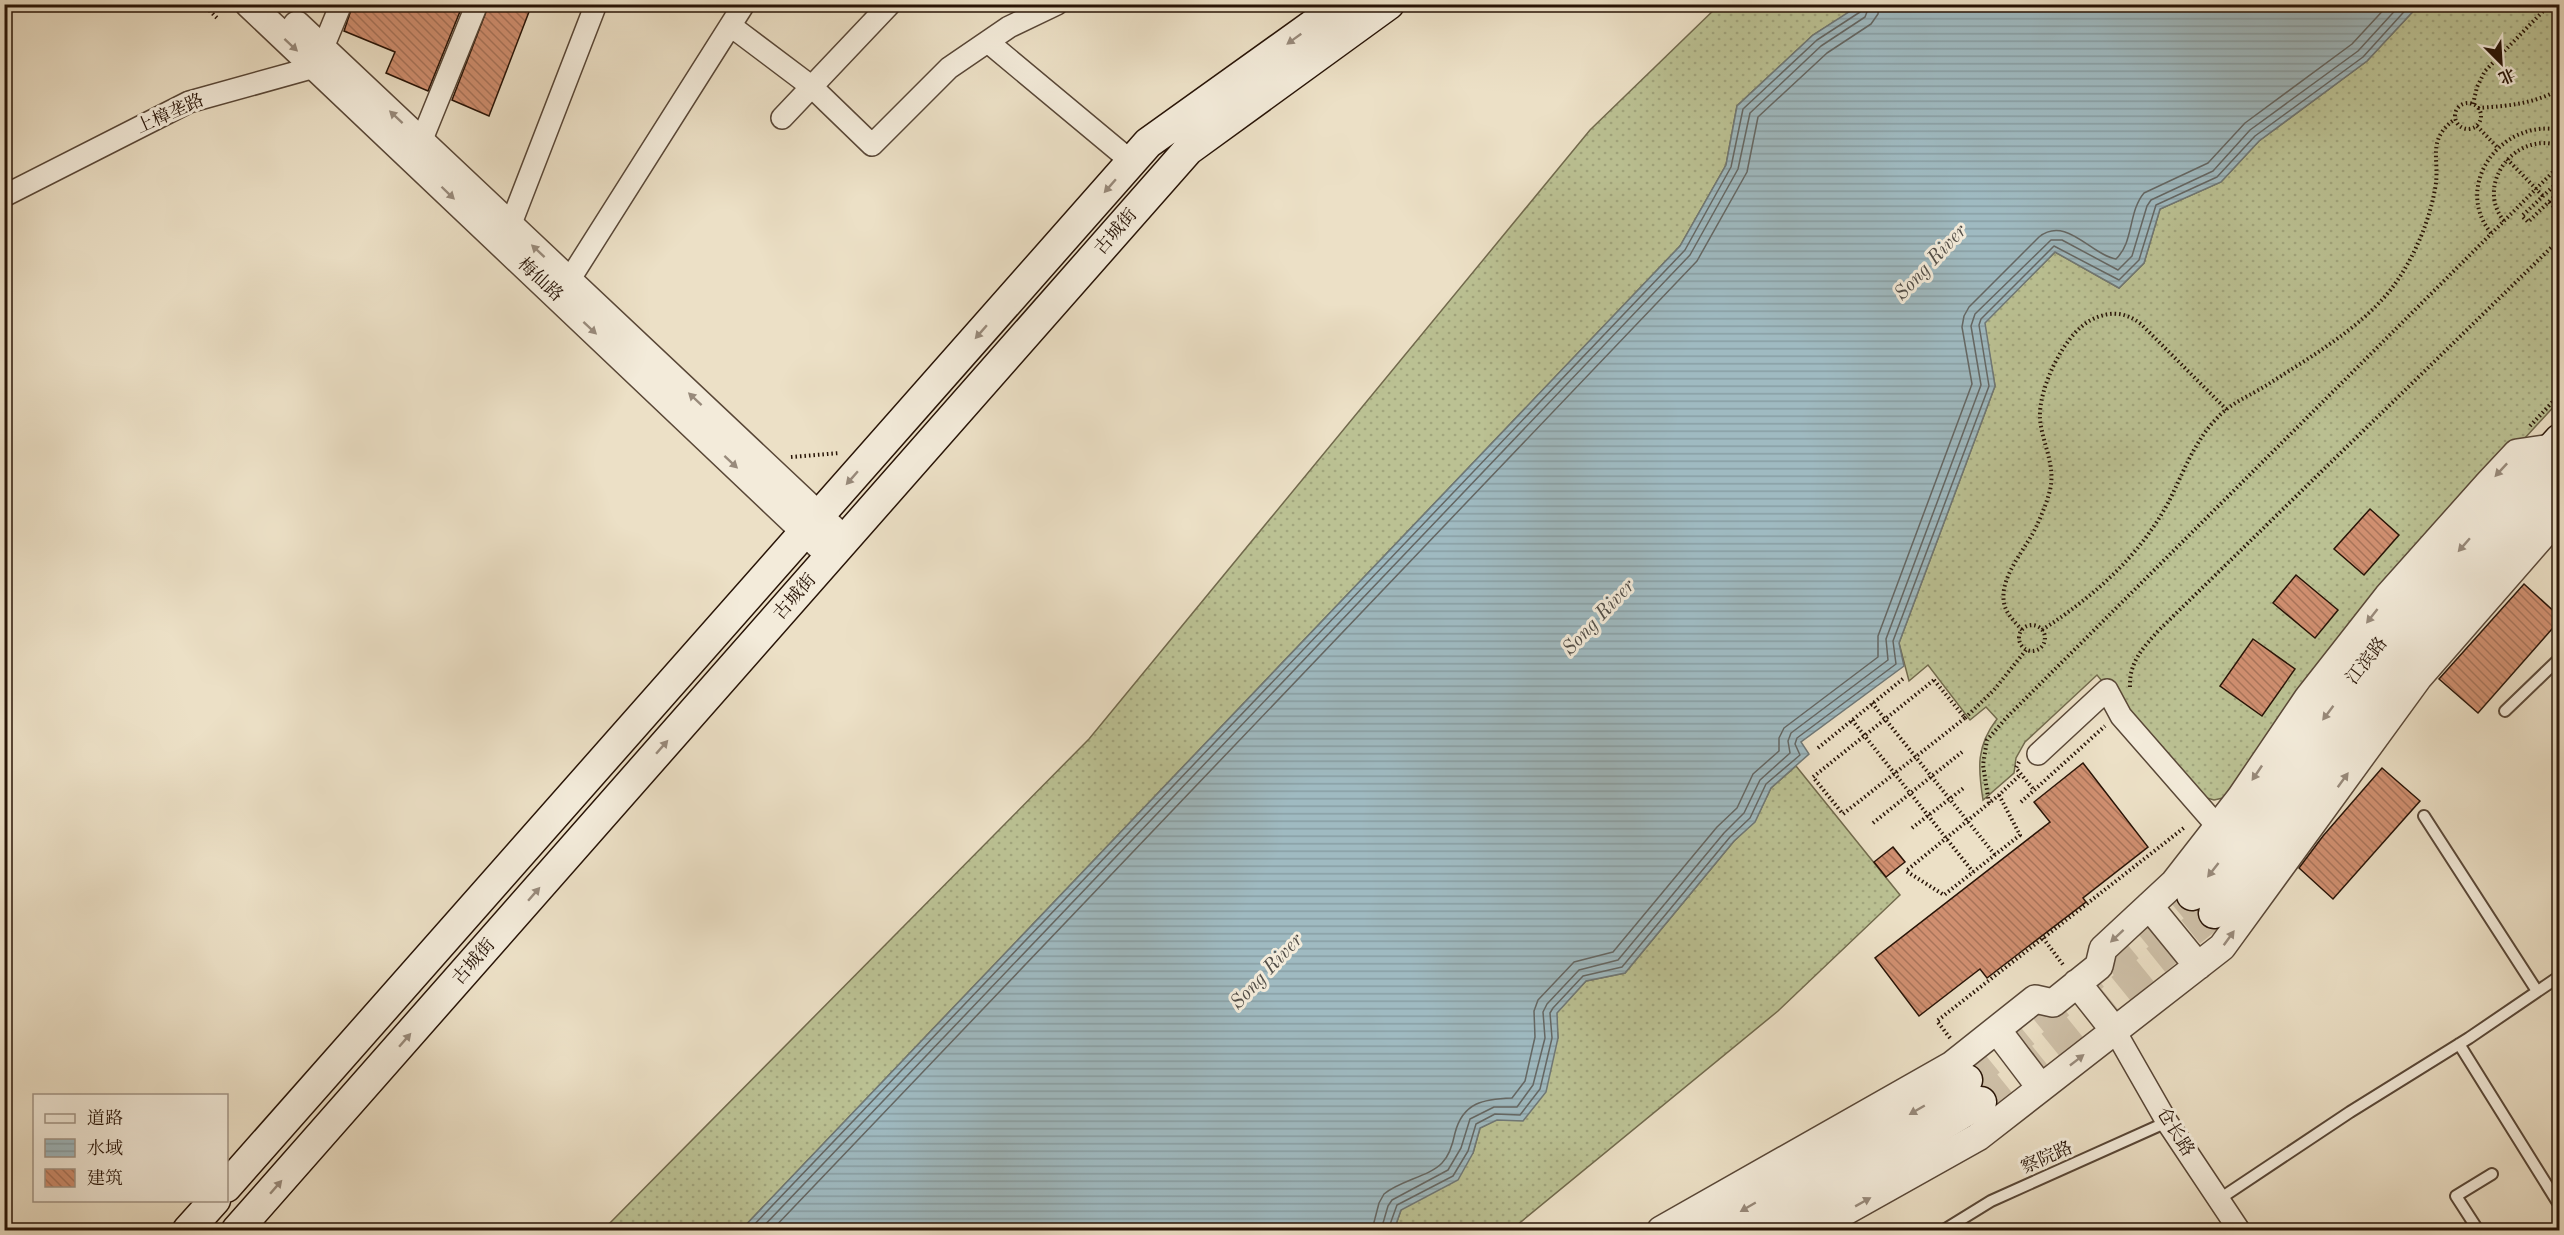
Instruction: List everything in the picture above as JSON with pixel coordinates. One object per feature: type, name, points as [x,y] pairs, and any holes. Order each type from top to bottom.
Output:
[{"type":"main road","name":"古城街","points":[[228,1185],[1148,143],[1342,4]]},
{"type":"main road","name":"古城街","points":[[237,1230],[1188,150],[1389,4]]},
{"type":"main road","name":"江滨路","points":[[2556,444],[2415,601],[2312,734],[2239,838],[2203,904],[2264,850],[2400,661],[2486,560],[2559,480]]},
{"type":"main road","points":[[1707,1230],[1971,1079]]},
{"type":"main road","points":[[1761,1230],[1911,1145],[1971,1079]]},
{"type":"main road","points":[[188,1230],[213,1202]]},
{"type":"street","name":"梅仙路","points":[[249,4],[319,58],[838,548]]},
{"type":"street","name":"梅仙路","points":[[276,4],[319,58]]},
{"type":"street","points":[[319,58],[341,4]]},
{"type":"street","points":[[418,151],[477,4]]},
{"type":"street","points":[[506,235],[596,4]]},
{"type":"street","points":[[564,289],[744,4]]},
{"type":"street","points":[[783,118],[890,4]]},
{"type":"street","points":[[731,26],[812,87],[872,146],[949,68],[1010,27],[1057,4]]},
{"type":"street","points":[[988,42],[1132,162]]},
{"type":"street","name":"上樟垄路","points":[[4,196],[189,102],[319,58]]},
{"type":"street","points":[[1661,1230],[1952,1065],[1971,1079],[1997,1030],[2035,999],[2053,1003],[2099,966],[2103,949],[2174,883],[2241,797],[2308,698],[2388,596],[2517,453],[2556,444]]},
{"type":"street","points":[[1812,1230],[1978,1137],[2222,947],[2418,678],[2559,515]]},
{"type":"street","points":[[2038,754],[2107,690],[2121,716],[2218,827]]},
{"type":"street","points":[[2149,906],[2198,966]]},
{"type":"street","points":[[2077,983],[2115,1031]]},
{"type":"street","points":[[1997,1030],[2041,1088]]},
{"type":"street","name":"仓长路","points":[[2115,1031],[2167,1122],[2239,1230]]},
{"type":"lane","points":[[2505,711],[2559,658]]},
{"type":"lane","points":[[2424,816],[2537,991]]},
{"type":"lane","points":[[2218,1200],[2350,1112],[2459,1044],[2559,976]]},
{"type":"lane","points":[[2459,1044],[2559,1206]]},
{"type":"lane","name":"察院路","points":[[1944,1230],[1991,1201],[2167,1122]]},
{"type":"lane","points":[[2478,1230],[2456,1196],[2492,1174]]},
{"type":"path","points":[[203,4],[217,18]]},
{"type":"path","points":[[2473,104],[2477,87],[2485,71],[2550,4]]},
{"type":"path","points":[[2478,108],[2517,105],[2543,99],[2559,89]]},
{"type":"path","points":[[2464,103],[2473,104],[2478,108],[2481,116],[2477,126],[2464,130],[2459,127],[2455,119],[2455,111],[2459,106],[2464,103]]},
{"type":"path","points":[[2042,630],[2106,584],[2146,540],[2168,502],[2193,450],[2218,416],[2345,332],[2367,314],[2391,288],[2407,265],[2430,210],[2436,186],[2436,144],[2445,126],[2455,119]]},
{"type":"path","points":[[2477,126],[2498,147]]},
{"type":"path","points":[[2491,233],[2482,217],[2479,187],[2482,172],[2498,147],[2523,132],[2537,128],[2559,130]]},
{"type":"path","points":[[2504,221],[2496,205],[2494,193],[2495,180],[2507,159],[2518,150],[2530,145],[2542,143],[2559,146]]},
{"type":"path","points":[[2507,159],[2543,196]]},
{"type":"path","points":[[1989,803],[1983,765],[1987,740],[2007,717],[2559,165]]},
{"type":"path","points":[[2559,180],[2522,216],[2528,222],[2559,191]]},
{"type":"path","points":[[2548,202],[2559,213]]},
{"type":"path","points":[[2130,694],[2130,672],[2141,652],[2159,630],[2559,239]]},
{"type":"path","points":[[2022,630],[2009,616],[2004,605],[2003,592],[2011,572],[2038,525],[2050,489],[2052,469],[2040,418],[2042,402],[2054,365],[2070,339],[2084,324],[2100,316],[2116,313],[2130,316],[2141,324],[2227,410]]},
{"type":"path","points":[[2527,429],[2559,394]]},
{"type":"path","points":[[790,457],[847,453]]},
{"type":"path","points":[[2029,625],[2035,625],[2042,630],[2045,638],[2041,648],[2035,652],[2026,650],[2019,644],[2018,639],[2022,630],[2029,625]]},
{"type":"path","points":[[1965,718],[1934,680],[1813,777],[1843,814],[1965,718],[1994,690],[2026,650]]},
{"type":"path","points":[[1818,748],[1904,678]]},
{"type":"path","points":[[1872,703],[1995,855]]},
{"type":"path","points":[[1852,720],[1973,872]]},
{"type":"path","points":[[2021,802],[2108,723]]},
{"type":"path","points":[[1873,823],[1962,752]]},
{"type":"path","points":[[1999,795],[2020,835],[1944,895],[1906,871],[1999,795],[2021,774]]},
{"type":"path","points":[[2028,783],[2034,790]]},
{"type":"path","points":[[1912,828],[1965,787]]},
{"type":"path","points":[[1971,1079],[1937,1021],[2190,823]]},
{"type":"path","points":[[2043,938],[2077,983]]},
{"type":"green space","points":[[1719,5],[1861,5],[1813,35],[1737,106],[1726,165],[1680,246],[741,1230],[603,1230],[1089,739],[1590,130]]},
{"type":"green space","points":[[2419,5],[2559,5],[2559,401],[2421,551],[2232,796],[2214,800],[2196,795],[2097,675],[2025,742],[2016,758],[2014,773],[1983,800],[1980,758],[1985,739],[1997,719],[1986,707],[1970,720],[1928,665],[1909,681],[1899,643],[1995,386],[1984,323],[2055,252],[2119,288],[2144,263],[2160,209],[2221,182],[2259,141],[2367,61]]},
{"type":"green space","points":[[1796,766],[1900,895],[1778,1011],[1511,1230],[1394,1230],[1401,1210],[1473,1153],[1480,1128],[1496,1120],[1558,1038],[1556,1013],[1586,981],[1625,973],[1734,841],[1755,821],[1771,788]]},
{"type":"water","name":"Song River","points":[[1861,4],[2419,5],[2367,61],[2259,141],[2221,182],[2160,209],[2144,263],[2119,288],[2055,252],[1985,323],[1995,386],[1899,643],[1904,666],[1801,742],[1809,754],[1771,788],[1755,822],[1734,841],[1625,973],[1586,981],[1557,1013],[1558,1038],[1546,1092],[1523,1121],[1497,1120],[1480,1128],[1473,1153],[1458,1180],[1401,1210],[1394,1230],[741,1230],[1680,246],[1726,165],[1737,106],[1813,35]]},
{"type":"building","points":[[353,4],[463,4],[428,91],[386,73],[395,52],[344,31]]},
{"type":"building","points":[[489,4],[532,4],[489,116],[452,100]]},
{"type":"building","points":[[2370,509],[2399,535],[2364,575],[2334,549]]},
{"type":"building","points":[[2296,575],[2338,610],[2315,638],[2273,603]]},
{"type":"building","points":[[2524,584],[2559,616],[2559,621],[2478,713],[2439,679]]},
{"type":"building","points":[[2253,639],[2295,669],[2262,716],[2220,686]]},
{"type":"building","points":[[2083,763],[2148,847],[2083,898],[2086,902],[1987,978],[1980,969],[1919,1016],[1875,958],[2050,822],[2034,802]]},
{"type":"building","points":[[2382,768],[2420,801],[2333,899],[2299,868],[2323,836]]},
{"type":"building","points":[[1893,847],[1905,862],[1886,877],[1874,862]]},
{"type":"tunnel","points":[[1967,1080],[2192,895]]},
{"type":"tunnel","points":[[1981,1102],[2214,913]]}]
